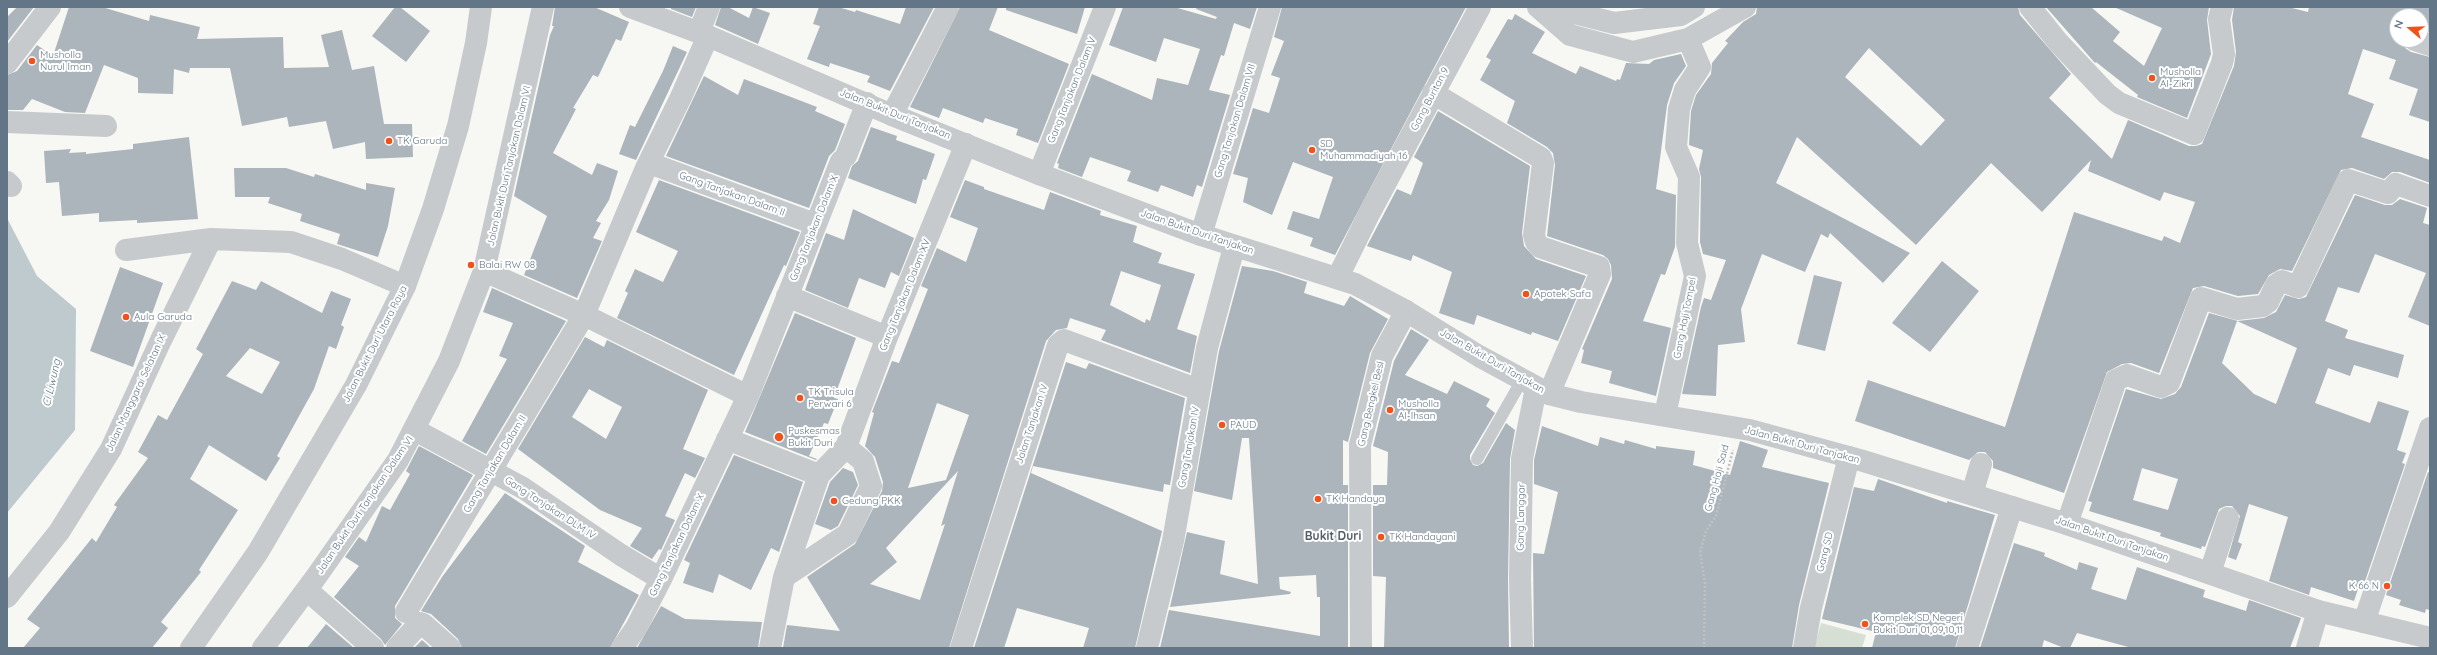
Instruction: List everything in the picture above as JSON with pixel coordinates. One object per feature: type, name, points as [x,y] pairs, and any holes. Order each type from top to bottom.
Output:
[{"type":"street","points":[[7,63],[50,7]]},
{"type":"street","name":"Jalan Bukit Duri Utara Raya","points":[[191,648],[227,598],[270,532],[356,386],[405,286],[433,209],[458,126],[476,43],[481,7]]},
{"type":"street","name":"Jalan Bukit Duri Tanjakan Dalam VI","points":[[263,648],[307,590],[398,460],[415,430],[449,361],[484,271],[544,7]]},
{"type":"street","name":"Jalan Bukit Duri Tanjakan","points":[[630,7],[704,34],[892,115],[1039,174],[1201,235],[1338,277],[1370,290],[1479,356],[1535,387],[1581,402],[1739,428],[1849,457],[2068,524],[2318,610],[2430,638]]},
{"type":"street","name":"Gang Tanjakan Dalam II","points":[[406,612],[584,315],[704,34],[709,7]]},
{"type":"street","points":[[892,115],[948,7]]},
{"type":"street","name":"Gang Tanjakan Dalam V","points":[[1039,174],[1105,7]]},
{"type":"street","name":"Gang Tanjakan Dalam VII","points":[[1201,235],[1270,7]]},
{"type":"street","name":"Gang Buritan 9","points":[[1338,277],[1369,214],[1480,7]]},
{"type":"street","points":[[1538,7],[1570,35],[1633,52],[1688,39],[1745,7]]},
{"type":"street","points":[[1551,7],[1614,23],[1681,15],[1694,7]]},
{"type":"street","points":[[2030,7],[2058,42],[2107,94],[2119,104],[2194,134],[2224,54],[2219,19],[2222,7]]},
{"type":"street","name":"Gang Haji Tompel","points":[[1665,415],[1695,276],[1687,243],[1689,177],[1676,147],[1679,109],[1685,90],[1700,67],[1688,39]]},
{"type":"street","name":"Gang Langgar","points":[[1433,93],[1541,158],[1543,163],[1534,235],[1536,242],[1540,247],[1599,267],[1600,274],[1535,387],[1522,458],[1520,579],[1522,648]]},
{"type":"street","name":"Gang Tanjakan Dalam X","points":[[622,648],[636,628],[661,579],[748,396],[815,224],[867,103]]},
{"type":"street","points":[[7,122],[106,126]]},
{"type":"street","name":"Gang Tanjakan Dalam XV","points":[[770,648],[784,577],[819,475],[846,447],[887,337],[966,144]]},
{"type":"street","name":"Gang Tanjakan Dalam II","points":[[649,163],[815,224]]},
{"type":"street","points":[[2068,524],[2116,380],[2127,375],[2161,387],[2169,383],[2201,298],[2237,309],[2263,306],[2268,302],[2276,285],[2282,281],[2298,287],[2348,180],[2388,193],[2396,184],[2430,196]]},
{"type":"street","points":[[126,250],[211,238],[291,242],[342,259],[405,286]]},
{"type":"street","name":"Jalan Manggarai Selatan IX","points":[[7,597],[59,532],[111,448],[161,340],[211,238]]},
{"type":"street","name":"Gang Tanjakan IV","points":[[1147,648],[1173,541],[1206,348],[1234,246]]},
{"type":"street","points":[[484,271],[584,315],[748,396]]},
{"type":"street","points":[[787,296],[887,337]]},
{"type":"street","name":"Gang Bengkel Besi","points":[[1361,648],[1360,445],[1382,356],[1406,311]]},
{"type":"street","name":"Jalan Tanjakan IV","points":[[961,648],[1058,345],[1064,340],[1199,390]]},
{"type":"street","points":[[2364,622],[2425,463],[2430,428]]},
{"type":"street","name":"Gang Tanjakan DLM IV","points":[[415,430],[523,488],[620,555],[661,579]]},
{"type":"street","points":[[727,439],[819,475]]},
{"type":"street","points":[[784,577],[841,540],[854,526],[871,486],[863,461],[846,447]]},
{"type":"street","name":"Gang SD","points":[[1804,648],[1811,608],[1849,457]]},
{"type":"street","points":[[1972,494],[1981,464]]},
{"type":"street","points":[[1966,648],[2012,507]]},
{"type":"street","points":[[2210,573],[2228,518]]},
{"type":"street","points":[[307,590],[373,648]]},
{"type":"street","points":[[2307,648],[2318,610]]},
{"type":"street","points":[[397,648],[420,623],[450,648]]},
{"type":"lane","points":[[1477,459],[1535,387]]},
{"type":"path","name":"Gang Haji Said","points":[[1704,648],[1705,583],[1700,553],[1706,531],[1716,516],[1739,428]]},
{"type":"shaded area","points":[[1821,623],[1866,635],[1862,648],[1814,648]]},
{"type":"water","name":"Ci Liwung","points":[[7,218],[37,276],[76,309],[75,430],[7,513]]},
{"type":"building","points":[[17,7],[34,7],[7,42],[7,17]]},
{"type":"building","points":[[69,7],[102,7],[149,21],[150,15],[200,27],[197,39],[283,37],[284,68],[329,67],[321,35],[342,30],[352,70],[374,66],[384,124],[412,124],[413,157],[366,159],[365,142],[333,149],[326,121],[289,127],[287,117],[242,126],[230,68],[190,68],[189,73],[174,69],[173,94],[138,93],[138,78],[104,65],[85,113],[65,112],[32,99],[23,110],[7,110],[7,75],[17,71],[37,45],[53,56]]},
{"type":"building","points":[[395,7],[400,7],[430,31],[406,62],[372,36]]},
{"type":"building","points":[[555,7],[594,7],[629,22],[621,41],[616,39],[598,77],[593,75],[573,108],[576,109],[553,153],[592,175],[597,163],[618,171],[609,200],[596,221],[601,223],[593,238],[602,241],[577,298],[524,275],[547,216],[514,196],[550,35],[554,26],[552,26]]},
{"type":"building","points":[[671,7],[696,7],[692,17],[671,9]]},
{"type":"building","points":[[721,7],[728,7],[749,18],[753,7],[770,13],[758,44],[715,25]]},
{"type":"building","points":[[819,7],[838,7],[855,12],[856,10],[900,24],[906,7],[934,7],[890,91],[867,82],[870,76],[830,63],[829,67],[807,59],[820,26],[813,24]]},
{"type":"building","points":[[960,7],[998,7],[989,30],[1069,64],[1038,143],[1016,135],[1018,129],[985,118],[983,123],[943,108],[939,118],[910,107]]},
{"type":"building","points":[[1006,7],[1085,7],[1077,34],[1006,10]]},
{"type":"building","points":[[1123,7],[1174,7],[1216,19],[1217,17],[1196,9],[1197,7],[1257,7],[1250,29],[1234,23],[1224,56],[1221,55],[1209,90],[1230,95],[1202,187],[1197,185],[1193,197],[1161,185],[1158,192],[1127,181],[1131,171],[1090,157],[1082,177],[1058,168],[1059,164],[1057,163],[1092,74],[1152,100],[1157,78],[1188,85],[1200,49],[1164,38],[1156,62],[1109,45]]},
{"type":"building","points":[[1282,7],[1466,7],[1335,255],[1310,246],[1313,238],[1287,229],[1293,211],[1319,219],[1333,177],[1293,162],[1272,215],[1243,202],[1248,178],[1233,174],[1253,108],[1269,113],[1280,78],[1271,75],[1284,41],[1274,37]]},
{"type":"building","points":[[1757,7],[2018,7],[2020,15],[2071,74],[2049,98],[2112,159],[2128,120],[2189,146],[2202,144],[2234,66],[2236,52],[2232,20],[2234,7],[2288,7],[2308,12],[2309,7],[2430,7],[2430,32],[2429,8],[2389,8],[2389,48],[2405,48],[2411,52],[2430,57],[2430,122],[2409,115],[2418,89],[2389,79],[2396,60],[2363,49],[2348,94],[2374,104],[2361,137],[2430,160],[2430,183],[2400,172],[2392,172],[2384,179],[2352,168],[2341,170],[2292,271],[2280,269],[2269,275],[2258,294],[2238,296],[2204,286],[2193,288],[2159,373],[2131,363],[2122,364],[2107,372],[2064,493],[1993,468],[1993,461],[1985,452],[1978,452],[1969,460],[1855,421],[1868,380],[2005,427],[2074,212],[2162,241],[2164,236],[2180,243],[2195,202],[2164,192],[2160,201],[2088,171],[2091,160],[2042,212],[1991,163],[1916,245],[1797,137],[1776,183],[1910,253],[1883,283],[1830,233],[1828,238],[1821,234],[1805,272],[1762,254],[1741,309],[1745,342],[1718,345],[1716,396],[1682,394],[1701,307],[1704,298],[1711,300],[1726,260],[1703,254],[1700,242],[1701,177],[1699,169],[1703,150],[1689,145],[1691,111],[1696,95],[1711,74],[1712,63],[1728,43],[1725,41],[1743,22],[1756,14]],"holes":[[[1869,48],[1945,120],[1921,146],[1845,77]]]},
{"type":"building","points":[[2046,7],[2091,7],[2120,32],[2113,41],[2144,66],[2162,28],[2114,7],[2209,7],[2207,20],[2211,54],[2187,118],[2137,97],[2138,95],[2096,62],[2095,63]]},
{"type":"building","points":[[1515,14],[1545,32],[1532,53],[1576,74],[1580,66],[1616,81],[1617,79],[1620,80],[1626,63],[1649,64],[1654,60],[1681,54],[1686,66],[1674,83],[1667,105],[1656,189],[1676,195],[1675,247],[1665,275],[1661,274],[1643,321],[1671,328],[1656,396],[1609,383],[1612,371],[1581,363],[1584,350],[1582,349],[1612,279],[1611,265],[1608,259],[1603,255],[1547,236],[1555,165],[1553,153],[1547,147],[1507,123],[1515,101],[1480,80],[1491,60],[1486,57],[1508,19],[1512,20]]},
{"type":"building","points":[[673,46],[687,52],[636,160],[619,154],[630,125],[635,127],[663,71]]},
{"type":"building","points":[[704,76],[738,95],[744,79],[817,107],[815,111],[845,124],[835,150],[829,156],[809,208],[666,156]]},
{"type":"building","points":[[1438,111],[1530,166],[1522,233],[1524,246],[1536,259],[1586,276],[1558,341],[1532,332],[1531,335],[1477,315],[1474,325],[1439,313],[1452,272],[1413,255],[1411,261],[1367,246],[1397,189],[1411,195],[1423,163],[1414,157]]},
{"type":"building","points":[[871,127],[897,136],[896,140],[935,154],[926,180],[923,179],[916,204],[848,178],[852,166],[858,161]]},
{"type":"building","points":[[189,137],[198,219],[137,223],[137,220],[99,222],[99,213],[62,216],[59,182],[46,183],[44,151],[71,149],[69,153],[86,152],[86,154],[133,149],[133,144]]},
{"type":"building","points":[[234,168],[286,168],[314,177],[315,174],[366,190],[366,183],[395,188],[388,226],[378,257],[337,244],[340,234],[300,221],[302,214],[268,203],[270,197],[235,197]]},
{"type":"building","points":[[659,180],[800,232],[786,266],[784,265],[734,375],[617,318],[628,293],[625,291],[635,269],[663,282],[678,251],[636,232]]},
{"type":"building","points":[[965,180],[984,187],[984,189],[1044,210],[1050,192],[1101,211],[1100,215],[1137,226],[1133,242],[1162,253],[1158,263],[1195,274],[1177,329],[1197,336],[1190,373],[1101,340],[1106,330],[1070,318],[1067,328],[1056,330],[1046,341],[949,648],[783,648],[787,625],[840,631],[807,577],[855,544],[882,491],[883,482],[875,457],[865,446],[874,413],[872,412],[892,361],[899,363],[928,289],[921,286],[937,248],[966,262],[978,228],[950,217]],"holes":[[[1121,271],[1161,285],[1150,321],[1146,319],[1145,323],[1110,305]],[[937,403],[969,415],[946,480],[908,488]],[[958,471],[941,526],[945,524],[920,600],[870,584],[897,562],[886,548]]]},
{"type":"building","points":[[2355,195],[2385,205],[2392,205],[2400,199],[2427,208],[2423,223],[2430,225],[2430,326],[2408,317],[2426,273],[2375,254],[2359,293],[2338,287],[2325,321],[2348,330],[2345,338],[2404,355],[2398,378],[2354,365],[2350,376],[2328,368],[2315,403],[2370,423],[2378,401],[2409,411],[2397,450],[2406,453],[2402,463],[2405,464],[2363,587],[2359,586],[2354,601],[2311,587],[2309,595],[2269,581],[2288,517],[2249,504],[2238,542],[2242,544],[2236,560],[2228,557],[2240,516],[2232,506],[2226,506],[2219,509],[2205,547],[2202,546],[2201,549],[2160,536],[2161,533],[2089,511],[2092,502],[2088,501],[2126,389],[2161,399],[2175,394],[2181,387],[2209,313],[2238,321],[2264,318],[2276,312],[2285,295],[2299,299],[2306,297]],"holes":[[[2237,321],[2297,348],[2276,404],[2254,394],[2222,363]],[[2142,468],[2178,479],[2168,510],[2133,500]]]},
{"type":"building","points":[[853,209],[914,238],[899,276],[891,272],[885,288],[859,278],[848,308],[805,290],[826,233],[844,240]]},
{"type":"building","points":[[1942,261],[1979,291],[1930,352],[1892,323]]},
{"type":"building","points":[[1242,266],[1273,271],[1307,282],[1304,293],[1344,306],[1350,296],[1388,319],[1370,353],[1348,442],[1343,440],[1343,485],[1348,485],[1348,648],[1160,648],[1169,610],[1320,636],[1320,597],[1317,597],[1316,575],[1279,577],[1280,589],[1291,592],[1290,594],[1170,607],[1187,532],[1225,541],[1220,574],[1258,584],[1249,438],[1242,438],[1232,500],[1194,491],[1219,351]]},
{"type":"building","name":"Aula Garuda","points":[[120,267],[163,283],[133,367],[90,351]]},
{"type":"building","points":[[1814,275],[1842,282],[1825,351],[1797,344]]},
{"type":"building","points":[[232,281],[256,290],[261,281],[322,313],[331,291],[351,299],[341,325],[344,327],[336,349],[329,346],[314,389],[277,456],[280,458],[266,481],[209,445],[190,479],[238,510],[199,570],[201,572],[161,622],[168,628],[152,648],[23,648],[40,628],[27,619],[92,538],[96,542],[117,507],[114,505],[148,458],[138,452],[158,415],[167,420],[203,354],[196,349]],"holes":[[[250,348],[280,362],[262,394],[226,376]]]},
{"type":"building","points":[[492,288],[566,321],[486,454],[462,441],[507,359],[499,356],[513,323],[483,312]]},
{"type":"building","points":[[795,313],[856,338],[834,398],[838,399],[828,424],[824,423],[809,456],[817,459],[816,460],[745,432]]},
{"type":"building","points":[[1411,329],[1429,340],[1405,375],[1447,394],[1454,381],[1490,399],[1486,406],[1495,413],[1470,455],[1473,465],[1477,466],[1483,463],[1506,423],[1515,430],[1510,459],[1508,579],[1509,648],[1384,648],[1386,577],[1373,576],[1373,485],[1387,485],[1388,452],[1373,446],[1394,361]]},
{"type":"building","points":[[585,337],[604,347],[607,340],[708,390],[683,449],[705,458],[695,478],[685,473],[665,516],[675,520],[661,550],[659,549],[652,559],[630,546],[642,528],[600,510],[518,449]],"holes":[[[589,389],[622,407],[606,439],[572,417]]]},
{"type":"building","points":[[1066,362],[1086,369],[1089,363],[1185,398],[1170,485],[1164,484],[1163,492],[1033,466],[1031,473],[1162,531],[1135,648],[1083,648],[1089,628],[1017,608],[1004,648],[974,648]]},
{"type":"building","points":[[1542,426],[1598,446],[1600,437],[1624,444],[1625,440],[1656,449],[1656,446],[1695,451],[1693,465],[1730,475],[1740,441],[1768,450],[1762,467],[1829,483],[1799,605],[1792,648],[1534,648],[1533,553],[1544,554],[1558,492],[1534,484],[1534,460]]},
{"type":"building","points":[[419,446],[473,475],[395,606],[395,618],[402,624],[385,645],[381,639],[334,597],[359,566],[345,557],[359,537],[366,542],[382,506],[390,510],[410,474],[406,471]]},
{"type":"building","points":[[734,455],[803,482],[779,552],[771,548],[751,590],[719,574],[713,593],[683,583],[690,563],[684,560]]},
{"type":"building","name":"Gedung PKK","points":[[843,468],[853,472],[858,485],[838,526],[831,530],[815,524],[830,482]]},
{"type":"building","points":[[2428,472],[2430,473],[2430,610],[2426,609],[2425,613],[2399,605],[2401,600],[2386,595]]},
{"type":"building","points":[[1878,479],[1947,503],[1947,501],[1995,515],[1955,648],[1872,648],[1876,632],[1822,619],[1854,487],[1874,491]]},
{"type":"building","points":[[505,493],[585,546],[578,562],[639,595],[610,648],[462,648],[458,639],[431,614],[421,611],[442,577]]},
{"type":"building","points":[[2014,543],[2045,553],[2044,556],[2077,570],[2079,562],[2098,568],[2091,589],[2126,600],[2137,567],[2205,590],[2203,597],[2246,611],[2249,600],[2301,618],[2290,648],[2132,648],[2077,633],[2070,648],[2064,648],[2044,640],[2042,648],[1980,648]]},
{"type":"building","points":[[661,606],[685,619],[762,622],[758,648],[637,648]]},
{"type":"building","points":[[326,624],[354,648],[307,648]]},
{"type":"building","points":[[422,640],[431,648],[414,648]]},
{"type":"place","name":"Musholla Nurul Iman","points":[[32,61]]},
{"type":"place","name":"Musholla Al-Zikri","points":[[2152,78]]},
{"type":"place","name":"TK Garuda","points":[[389,141]]},
{"type":"place","name":"SD Muhammadiyah 16","points":[[1312,150]]},
{"type":"place","name":"Balai RW 08","points":[[471,265]]},
{"type":"place","name":"Apotek Safa","points":[[1526,294]]},
{"type":"place","name":"Aula Garuda","points":[[126,317]]},
{"type":"place","name":"TK Trisula Perwari 6","points":[[800,398]]},
{"type":"place","name":"Musholla Al-Ihsan","points":[[1390,410]]},
{"type":"place","name":"PAUD","points":[[1222,425]]},
{"type":"place","name":"Puskesmas Bukit Duri","points":[[779,437]]},
{"type":"place","name":"TK Handaya","points":[[1318,499]]},
{"type":"place","name":"Gedung PKK","points":[[834,501]]},
{"type":"place","name":"TK Handayani","points":[[1381,537]]},
{"type":"place","name":"K 66 N","points":[[2387,586]]},
{"type":"place","name":"Komplek SD Negeri Bukit Duri 01,09,10,11","points":[[1865,624]]},
{"type":"district","name":"Bukit Duri","points":[[1333,536]]}]
